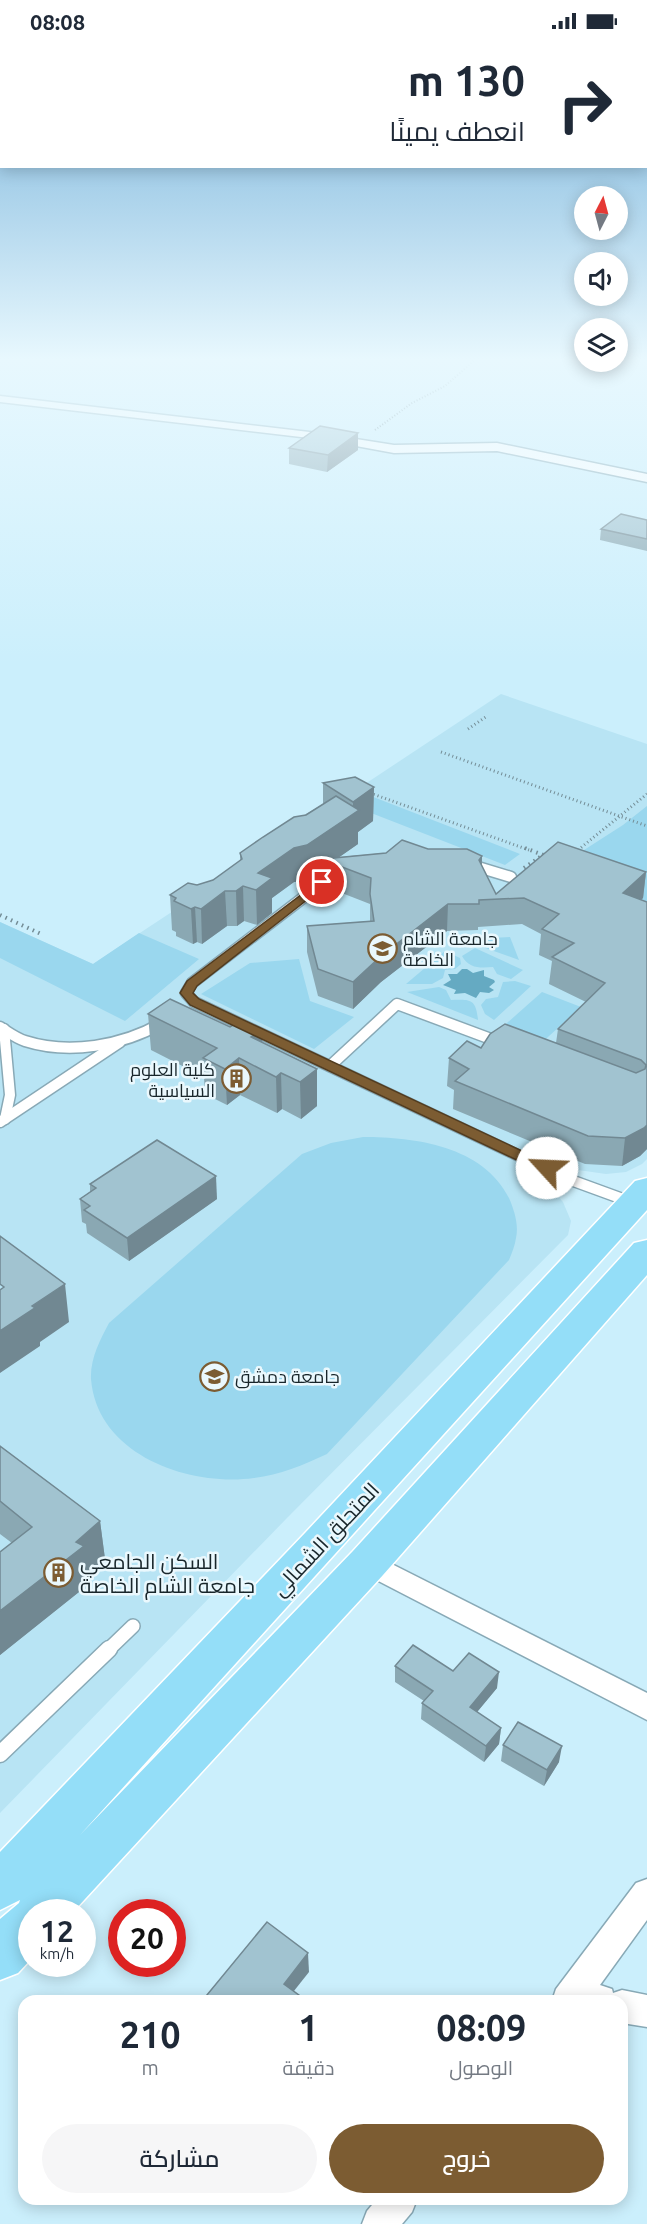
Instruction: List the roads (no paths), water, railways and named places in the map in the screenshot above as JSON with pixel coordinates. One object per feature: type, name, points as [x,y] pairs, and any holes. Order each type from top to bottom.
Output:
[{"type":"highway","name":"المتحلق الشمالي","points":[[0,1887],[643,1200]]},
{"type":"highway","points":[[52,1899],[368,1563],[647,1252]]},
{"type":"highway","points":[[0,1955],[18,1936]]},
{"type":"street","points":[[559,460],[647,478]]},
{"type":"street","points":[[368,1563],[647,1707]]},
{"type":"street","points":[[583,1995],[647,1893]]},
{"type":"street","points":[[628,2007],[647,2011]]},
{"type":"street","points":[[381,2224],[395,2205]]},
{"type":"lane","points":[[459,861],[511,877]]},
{"type":"lane","points":[[351,862],[192,983],[186,993],[194,1002],[568,1179],[643,1200]]},
{"type":"lane","points":[[184,1008],[194,1002]]},
{"type":"lane","points":[[330,1066],[397,1004],[505,1045]]},
{"type":"lane","points":[[2,1121],[120,1042],[156,1028],[175,1015]]},
{"type":"lane","points":[[2,1028],[22,1040],[62,1046],[120,1042]]},
{"type":"lane","points":[[2,1028],[10,1095],[2,1121]]},
{"type":"lane","points":[[0,1755],[133,1626]]},
{"type":"place","name":"جامعة الشام الخاصة","points":[[382,948]]},
{"type":"place","name":"كلية العلوم السياسية","points":[[236,1079]]},
{"type":"place","name":"جامعة دمشق","points":[[214,1376]]},
{"type":"place","name":"السكن الجامعي جامعة الشام الخاصة","points":[[59,1573]]}]
